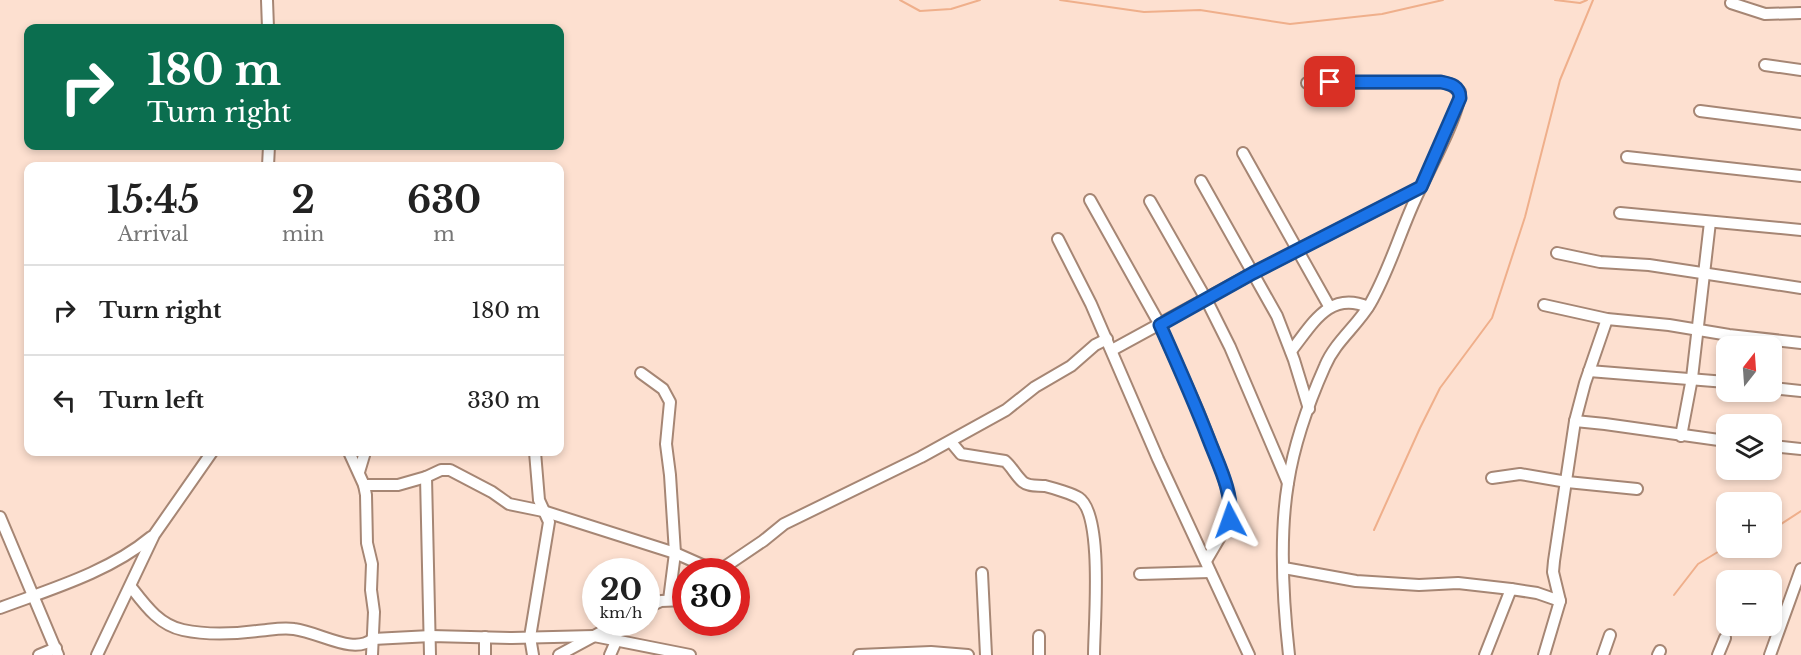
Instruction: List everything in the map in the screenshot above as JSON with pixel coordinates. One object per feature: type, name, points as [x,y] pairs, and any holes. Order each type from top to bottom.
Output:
[{"type":"street","points":[[267,0],[268,24]]},
{"type":"street","points":[[1731,3],[1765,14],[1801,13]]},
{"type":"street","points":[[1764,65],[1801,70]]},
{"type":"street","points":[[1289,655],[1284,568],[1288,483],[1309,409],[1325,365],[1333,351],[1368,307],[1386,273],[1406,220],[1460,98],[1458,88],[1441,82],[1307,82]]},
{"type":"street","points":[[1700,111],[1801,124]]},
{"type":"street","points":[[1243,153],[1329,306]]},
{"type":"street","points":[[1627,157],[1801,176]]},
{"type":"street","points":[[1201,181],[1277,316],[1291,351],[1309,409]]},
{"type":"street","points":[[1112,350],[1296,250],[1421,187]]},
{"type":"street","points":[[1090,200],[1160,325],[1223,475],[1229,496],[1230,520],[1206,561]]},
{"type":"street","points":[[1150,201],[1206,299],[1230,347],[1288,483]]},
{"type":"street","points":[[1620,213],[1801,230]]},
{"type":"street","points":[[1681,435],[1692,378],[1710,222]]},
{"type":"street","points":[[1058,239],[1107,339],[1143,425],[1249,655]]},
{"type":"street","points":[[1557,253],[1600,262],[1649,265],[1801,288]]},
{"type":"street","points":[[1291,351],[1329,306],[1344,302],[1360,303],[1368,307]]},
{"type":"street","points":[[1544,305],[1606,319],[1801,343]]},
{"type":"street","points":[[1544,655],[1560,601],[1553,572],[1570,448],[1589,371],[1606,319]]},
{"type":"street","points":[[737,558],[794,518],[827,505],[951,442],[1006,410],[1035,387],[1071,366],[1095,345],[1107,339]]},
{"type":"street","points":[[1589,371],[1716,381]]},
{"type":"street","points":[[641,373],[663,389],[670,402],[666,444],[675,553],[669,600],[660,601]]},
{"type":"street","points":[[1782,389],[1801,391]]},
{"type":"street","points":[[1575,422],[1716,440]]},
{"type":"street","points":[[951,442],[961,454],[1005,460],[1023,482],[1052,488],[1077,497],[1088,508],[1093,523],[1094,543],[1094,655]]},
{"type":"street","points":[[1782,447],[1801,448]]},
{"type":"street","points":[[97,655],[154,535],[209,456]]},
{"type":"street","points":[[351,456],[364,486],[367,508],[368,543],[372,564],[372,655]]},
{"type":"street","points":[[359,472],[363,456]]},
{"type":"street","points":[[533,655],[530,637],[549,522],[539,501],[535,456]]},
{"type":"street","points":[[364,486],[398,485],[441,470],[450,470],[492,492],[509,504],[543,511],[687,558]]},
{"type":"street","points":[[1492,478],[1507,474],[1520,474],[1567,482],[1637,489]]},
{"type":"street","points":[[426,477],[430,655]]},
{"type":"street","points":[[0,517],[57,652],[39,655]]},
{"type":"street","points":[[0,608],[91,573],[132,553],[154,535]]},
{"type":"street","points":[[0,547],[11,542]]},
{"type":"street","points":[[1284,568],[1356,581],[1401,584],[1458,583],[1511,589],[1537,593],[1560,601]]},
{"type":"street","points":[[1770,655],[1801,569]]},
{"type":"street","points":[[1140,574],[1210,572]]},
{"type":"street","points":[[982,573],[986,655]]},
{"type":"street","points":[[130,587],[165,624],[182,630],[225,633],[294,629],[312,634],[351,651],[367,648],[373,639]]},
{"type":"street","points":[[1485,655],[1511,589]]},
{"type":"street","points":[[1603,655],[1610,635]]},
{"type":"street","points":[[373,639],[431,636],[512,638],[594,636],[690,655]]},
{"type":"street","points":[[559,655],[594,636]]},
{"type":"street","points":[[1039,636],[1039,655]]},
{"type":"street","points":[[485,637],[485,655]]},
{"type":"street","points":[[1718,655],[1725,638]]},
{"type":"street","points":[[610,655],[617,639]]},
{"type":"street","points":[[859,655],[931,652],[968,655]]},
{"type":"waterway","points":[[900,0],[920,11],[951,9],[980,0]]},
{"type":"waterway","points":[[1060,0],[1144,12],[1200,10],[1290,24],[1382,14],[1443,0]]},
{"type":"waterway","points":[[1555,0],[1580,3],[1587,0]]},
{"type":"waterway","points":[[1374,530],[1440,388],[1492,318],[1525,217],[1560,80],[1593,0]]},
{"type":"waterway","points":[[1782,523],[1801,511]]},
{"type":"waterway","points":[[1674,595],[1698,564],[1716,553]]},
{"type":"route","points":[[1230,520],[1229,496],[1223,475],[1160,325],[1253,273],[1421,187],[1460,98],[1458,88],[1441,82],[1330,82]]}]
